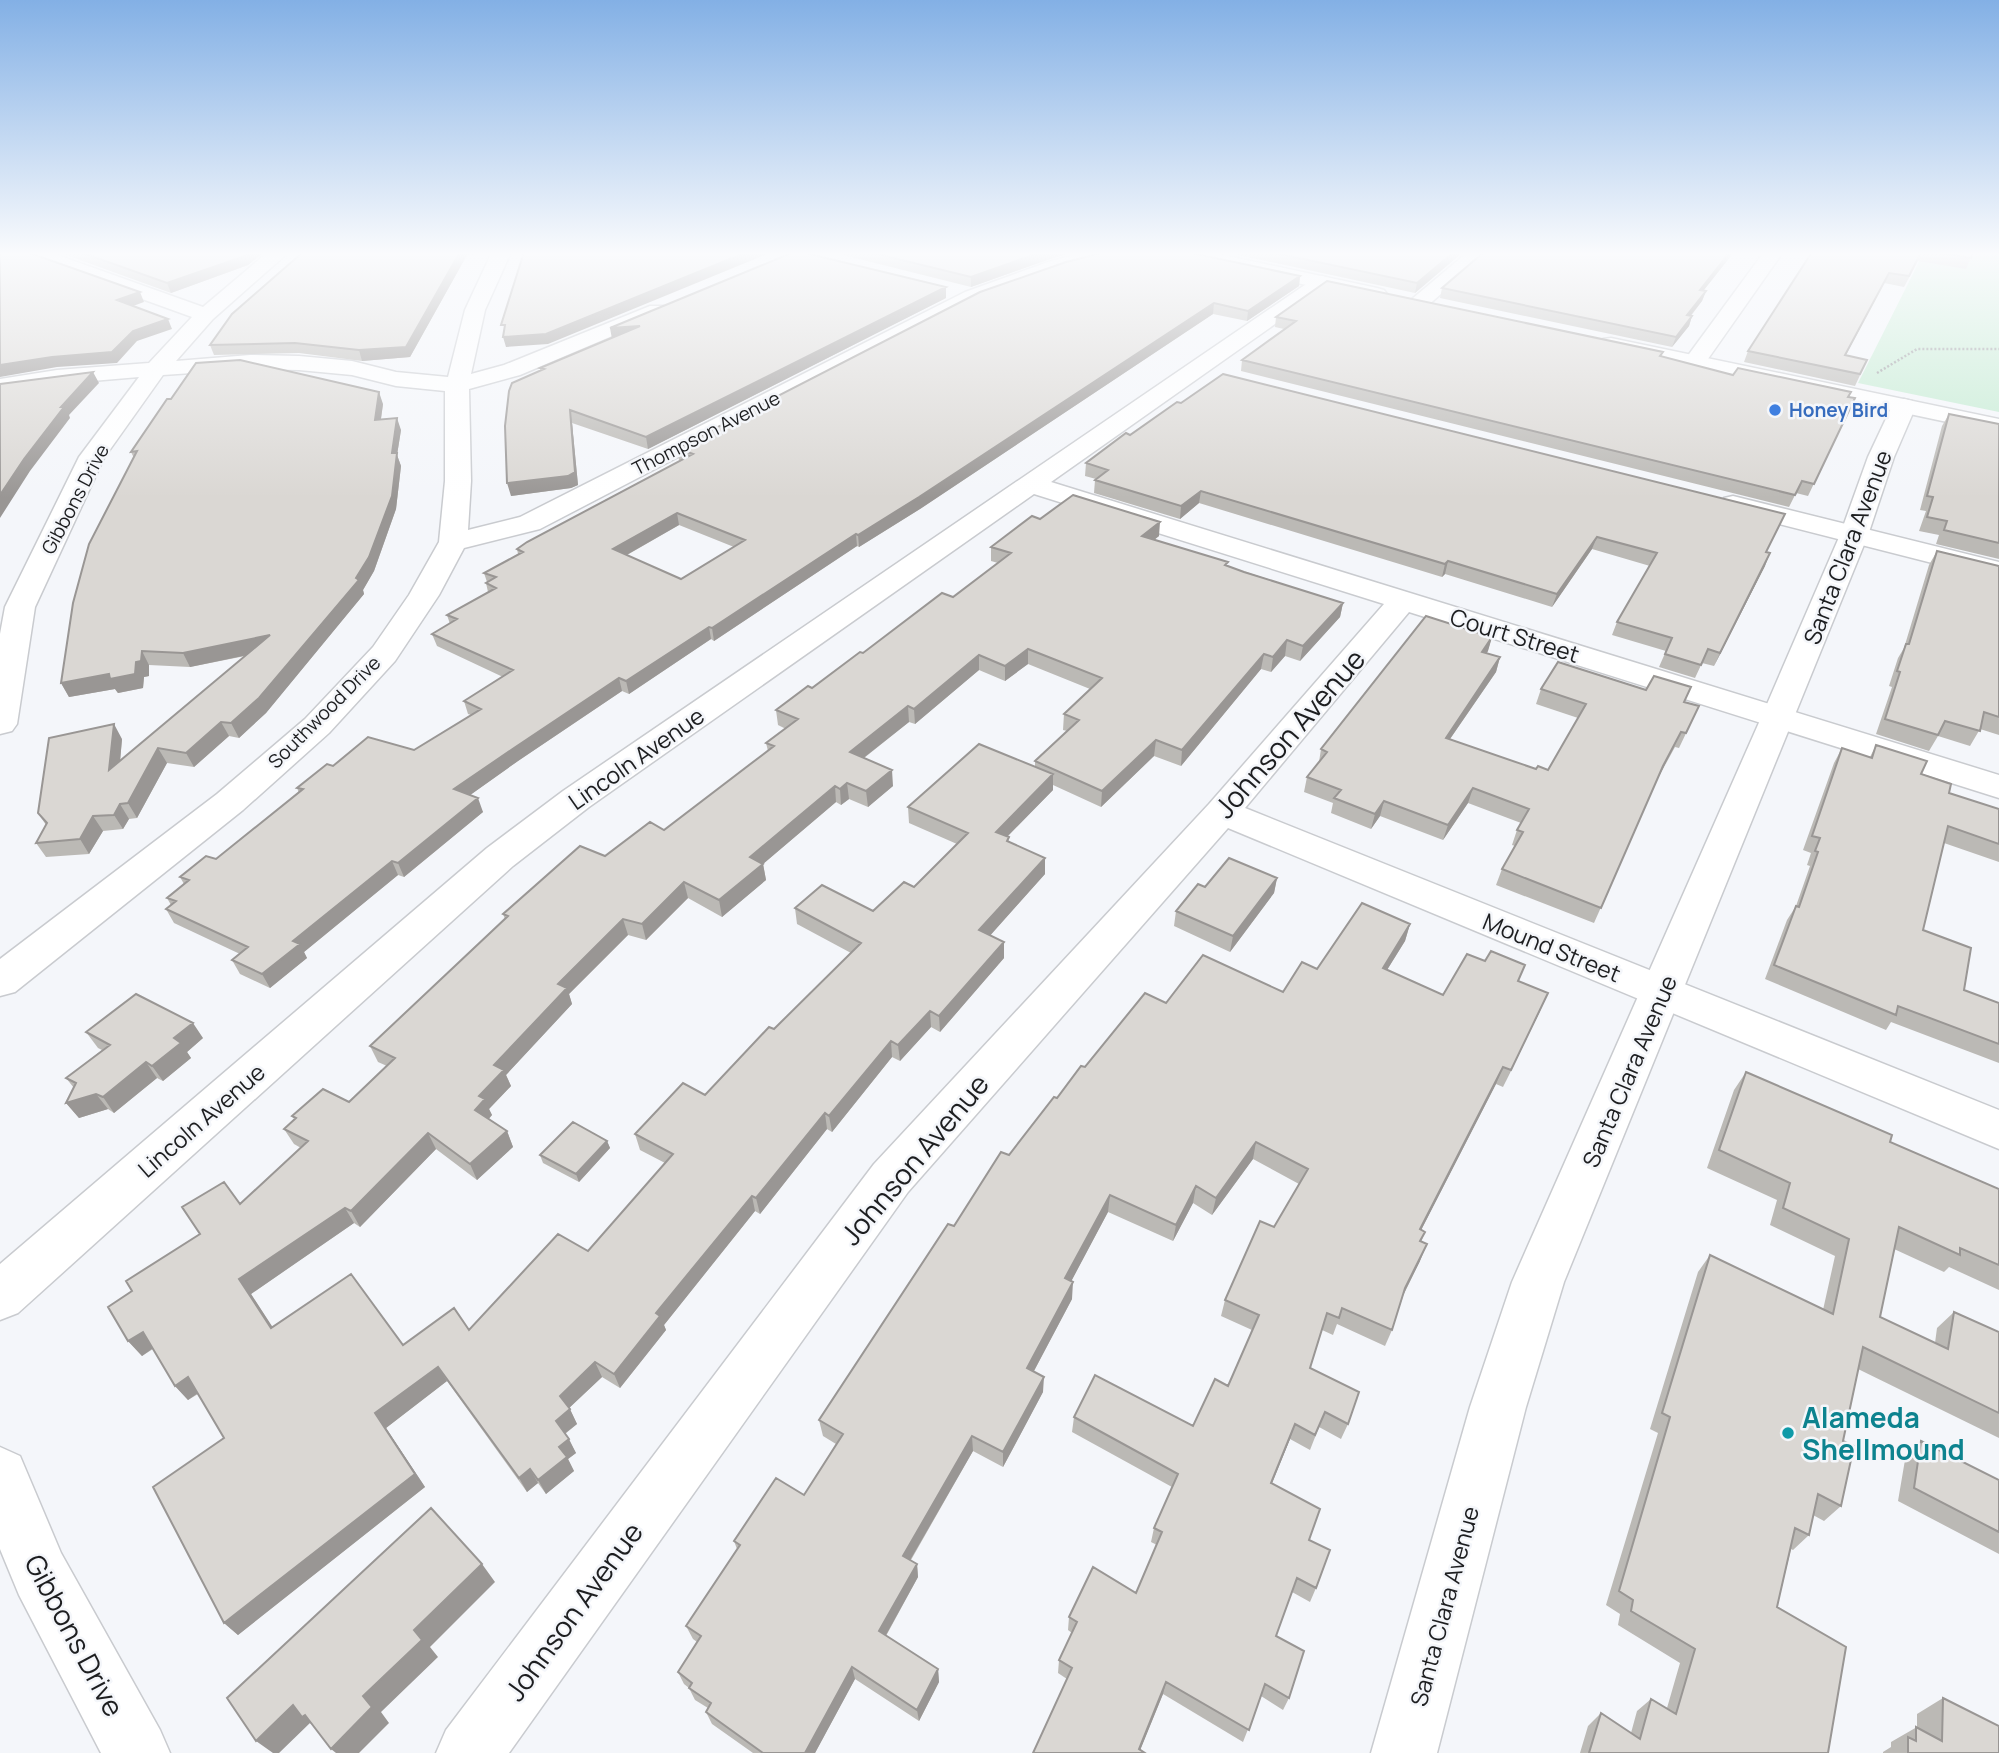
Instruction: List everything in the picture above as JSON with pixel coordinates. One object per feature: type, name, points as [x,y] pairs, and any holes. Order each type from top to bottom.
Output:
[{"type":"street","name":"Gibbons Drive","points":[[0,724],[20,607],[92,457],[157,368],[189,334]]},
{"type":"street","name":"Southwood Drive","points":[[0,981],[230,802],[317,726],[384,654],[424,595],[453,542],[458,454],[457,385],[469,334]]},
{"type":"street","points":[[0,386],[57,377],[250,362],[352,368],[396,379],[457,385],[512,370],[600,334]]},
{"type":"street","name":"Thompson Avenue","points":[[453,542],[530,523],[898,334]]},
{"type":"street","name":"Lincoln Avenue","points":[[0,1296],[500,857],[576,799],[1031,484],[1209,372],[1257,334]]},
{"type":"street","points":[[1695,361],[1715,334]]},
{"type":"street","points":[[1590,339],[1999,426]]},
{"type":"street","name":"Santa Clara Avenue","points":[[1404,1753],[1498,1407],[1538,1282],[1663,993],[1854,535],[1881,457],[1885,402]]},
{"type":"street","name":"Court Street","points":[[1031,484],[1999,787]]},
{"type":"street","points":[[1712,499],[1999,571]]},
{"type":"street","name":"Johnson Avenue","points":[[469,1753],[891,1178],[1222,812],[1404,600]]},
{"type":"street","name":"Mound Street","points":[[1222,812],[1999,1130]]},
{"type":"street","name":"Gibbons Drive","points":[[0,1476],[40,1574],[137,1753]]},
{"type":"path","points":[[1885,402],[1867,382],[1917,349],[1999,349]]},
{"type":"green space","points":[[1883,334],[1999,334],[1999,412],[1858,383]]},
{"type":"building","points":[[0,334],[130,334],[112,352],[0,365]]},
{"type":"building","points":[[218,334],[413,334],[406,347],[359,350],[295,343],[210,345]]},
{"type":"building","points":[[504,334],[546,334],[546,334],[503,337]]},
{"type":"building","points":[[621,334],[852,334],[646,437],[570,410],[575,472],[568,476],[507,483],[505,426],[509,391],[512,383],[544,369],[540,368]]},
{"type":"building","points":[[899,334],[1167,334],[919,497],[856,534],[712,628],[709,627],[626,681],[619,678],[454,789],[478,798],[398,863],[392,861],[293,941],[300,944],[262,974],[232,960],[248,947],[166,909],[176,901],[167,898],[189,880],[180,877],[206,856],[216,859],[303,789],[297,788],[327,764],[333,766],[368,737],[414,750],[481,709],[464,701],[513,670],[432,634],[457,619],[447,615],[496,588],[486,583],[496,577],[484,573],[523,552],[517,549],[527,542],[693,454],[677,448]],"holes":[[[677,513],[745,540],[681,579],[613,549]]]},
{"type":"building","points":[[1278,334],[1577,334],[1663,352],[1660,356],[1733,375],[1738,368],[1851,392],[1848,397],[1855,398],[1814,484],[1802,481],[1795,495],[1242,360]]},
{"type":"building","points":[[1759,334],[1856,334],[1845,355],[1867,360],[1860,374],[1748,351]]},
{"type":"building","points":[[240,360],[379,392],[375,420],[397,418],[392,453],[397,453],[392,496],[369,557],[356,578],[359,580],[259,698],[231,723],[221,722],[186,753],[158,748],[128,803],[120,804],[114,815],[93,816],[80,839],[36,843],[47,823],[38,813],[49,738],[114,724],[109,770],[270,635],[183,653],[142,651],[141,661],[136,662],[135,674],[110,679],[109,674],[61,683],[73,603],[89,544],[137,451],[131,452],[167,399],[171,399],[196,363]]},
{"type":"building","points":[[93,372],[61,407],[64,407],[0,495],[0,384]]},
{"type":"building","points":[[1223,374],[1785,514],[1766,552],[1770,553],[1720,653],[1708,649],[1701,665],[1665,654],[1672,638],[1617,622],[1657,553],[1597,537],[1557,594],[1448,561],[1445,564],[1201,491],[1181,506],[1095,480],[1108,470],[1086,463],[1126,433],[1130,435]]},
{"type":"building","points":[[1949,414],[1999,424],[1999,543],[1944,530],[1947,521],[1927,517],[1933,497],[1927,496]]},
{"type":"building","points":[[1073,495],[1160,522],[1142,536],[1228,562],[1225,565],[1343,603],[1303,646],[1287,640],[1273,657],[1264,654],[1182,750],[1156,740],[1102,791],[1035,761],[1079,720],[1064,714],[1102,678],[1028,649],[1005,666],[979,655],[914,709],[908,706],[850,752],[892,770],[866,791],[847,783],[840,789],[835,786],[750,857],[763,864],[719,900],[684,882],[642,924],[623,919],[558,984],[567,988],[494,1065],[504,1070],[479,1096],[485,1099],[475,1110],[507,1131],[470,1164],[428,1133],[351,1211],[345,1208],[239,1279],[271,1328],[351,1274],[403,1345],[454,1308],[469,1330],[558,1234],[588,1251],[673,1154],[635,1134],[683,1083],[705,1095],[769,1027],[774,1029],[861,943],[795,908],[822,885],[873,911],[904,882],[914,887],[968,833],[908,807],[979,744],[1053,774],[996,832],[1009,837],[1007,841],[1045,858],[979,930],[1004,942],[939,1016],[930,1011],[898,1045],[891,1041],[829,1116],[825,1113],[756,1198],[752,1196],[656,1313],[660,1316],[614,1374],[595,1362],[560,1396],[570,1409],[556,1421],[569,1439],[559,1447],[567,1457],[538,1480],[530,1469],[519,1478],[438,1367],[375,1413],[415,1474],[224,1623],[153,1487],[224,1438],[188,1377],[175,1386],[143,1332],[128,1341],[108,1307],[132,1291],[126,1281],[200,1234],[182,1207],[224,1182],[240,1204],[308,1141],[284,1129],[296,1118],[292,1116],[323,1089],[349,1102],[395,1058],[370,1046],[508,916],[503,914],[580,846],[605,856],[650,822],[664,830],[774,746],[766,743],[798,719],[776,710],[808,686],[812,688],[860,652],[863,653],[942,593],[953,597],[1011,553],[991,547],[1032,516],[1040,519]]},
{"type":"building","points":[[1937,551],[1999,566],[1999,717],[1984,712],[1980,731],[1945,721],[1938,735],[1885,719],[1900,672],[1897,671],[1906,644],[1909,644]]},
{"type":"building","points":[[1426,616],[1492,637],[1482,652],[1500,657],[1446,738],[1536,769],[1538,766],[1548,770],[1586,704],[1541,689],[1558,662],[1646,690],[1654,676],[1691,687],[1684,702],[1699,706],[1686,733],[1681,732],[1663,766],[1601,908],[1502,869],[1523,832],[1517,830],[1529,809],[1473,788],[1448,825],[1384,801],[1375,814],[1334,798],[1341,790],[1307,777],[1327,752],[1321,749]]},
{"type":"building","points":[[1876,745],[1927,761],[1921,774],[1951,784],[1949,793],[1999,809],[1999,844],[1948,826],[1923,930],[1971,948],[1964,990],[1999,1003],[1999,1044],[1898,1006],[1896,1015],[1774,965],[1796,906],[1799,907],[1818,852],[1815,851],[1820,838],[1812,836],[1842,748],[1872,758]]},
{"type":"building","points":[[1229,858],[1277,878],[1233,936],[1176,911],[1198,884],[1205,887]]},
{"type":"building","points":[[1362,903],[1410,924],[1383,968],[1443,995],[1467,954],[1485,961],[1491,951],[1525,965],[1518,981],[1548,993],[1511,1070],[1503,1067],[1420,1229],[1425,1232],[1420,1241],[1427,1244],[1405,1288],[1392,1330],[1342,1308],[1339,1318],[1327,1313],[1310,1368],[1359,1392],[1348,1424],[1325,1412],[1315,1435],[1295,1424],[1271,1483],[1320,1509],[1309,1540],[1330,1550],[1316,1588],[1297,1578],[1276,1636],[1304,1651],[1289,1698],[1265,1684],[1249,1730],[1166,1682],[1139,1749],[1145,1753],[1033,1753],[1072,1668],[1059,1660],[1077,1622],[1069,1617],[1093,1567],[1136,1593],[1162,1532],[1154,1528],[1178,1474],[1074,1417],[1095,1375],[1193,1426],[1215,1379],[1228,1386],[1259,1315],[1225,1300],[1260,1221],[1274,1227],[1308,1169],[1256,1142],[1216,1198],[1196,1186],[1176,1225],[1110,1195],[1065,1278],[1073,1282],[1027,1368],[1044,1377],[1003,1452],[972,1436],[903,1556],[917,1564],[879,1631],[938,1669],[917,1710],[852,1667],[805,1753],[763,1753],[706,1712],[711,1703],[689,1688],[692,1683],[678,1672],[701,1636],[686,1626],[740,1545],[734,1541],[776,1478],[804,1495],[843,1434],[819,1420],[948,1224],[954,1226],[1001,1152],[1009,1155],[1054,1097],[1057,1098],[1081,1066],[1085,1067],[1145,993],[1166,1003],[1203,955],[1283,992],[1302,962],[1317,969]]},
{"type":"building","points":[[136,994],[193,1023],[174,1038],[181,1043],[152,1066],[146,1062],[103,1097],[96,1094],[66,1103],[76,1083],[66,1078],[110,1045],[86,1032]]},
{"type":"building","points":[[1746,1072],[1892,1135],[1890,1142],[1999,1189],[1999,1265],[1960,1248],[1960,1255],[1899,1227],[1880,1317],[1948,1349],[1954,1312],[1999,1332],[1999,1413],[1863,1347],[1843,1441],[1854,1446],[1841,1506],[1818,1494],[1809,1535],[1795,1528],[1777,1607],[1846,1647],[1828,1753],[1589,1753],[1601,1713],[1640,1739],[1651,1699],[1676,1714],[1695,1649],[1631,1611],[1633,1600],[1619,1591],[1670,1417],[1662,1413],[1710,1255],[1833,1314],[1849,1239],[1783,1208],[1790,1183],[1719,1150]]},
{"type":"building","points":[[573,1122],[607,1141],[576,1174],[540,1155]]},
{"type":"building","points":[[1921,1441],[1999,1480],[1999,1532],[1914,1488]]},
{"type":"building","points":[[431,1508],[482,1564],[414,1630],[422,1640],[363,1696],[372,1707],[331,1749],[305,1715],[302,1717],[293,1705],[256,1741],[227,1698]]},
{"type":"building","points":[[1943,1698],[1999,1726],[1999,1753],[1908,1753],[1908,1737],[1916,1741],[1916,1727],[1942,1741]]},
{"type":"place","name":"Honey Bird","points":[[1775,410]]},
{"type":"place","name":"Alameda Shellmound","points":[[1788,1433]]}]
